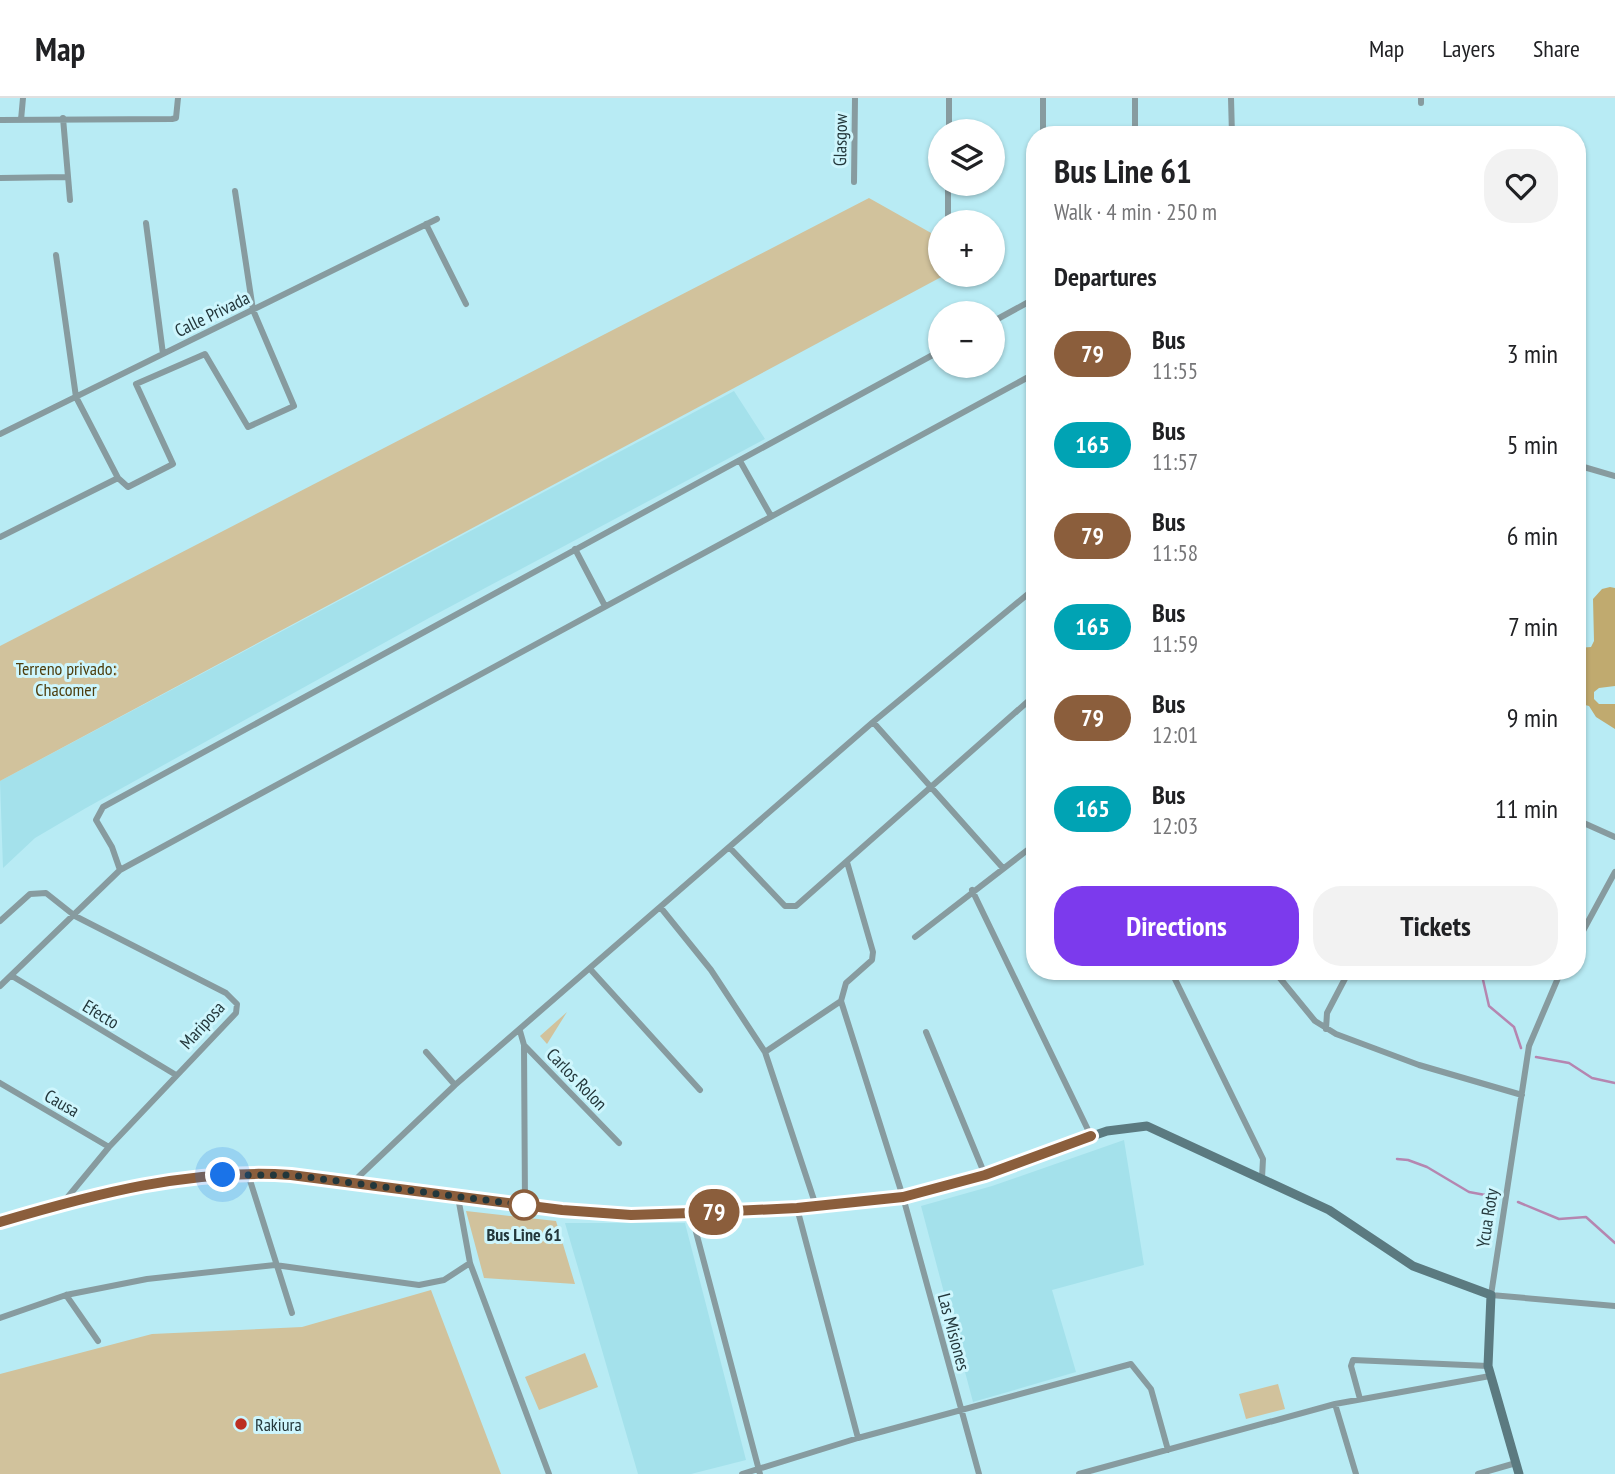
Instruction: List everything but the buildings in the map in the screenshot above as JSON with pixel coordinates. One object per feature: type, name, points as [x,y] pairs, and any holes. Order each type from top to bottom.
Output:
[{"type":"street","points":[[20,120],[23,98]]},
{"type":"street","points":[[0,120],[172,119],[176,118],[178,98]]},
{"type":"street","name":"Glasgow","points":[[854,182],[855,98]]},
{"type":"street","points":[[949,98],[949,119]]},
{"type":"street","points":[[1043,98],[1043,126]]},
{"type":"street","points":[[1135,98],[1135,126]]},
{"type":"street","points":[[1231,98],[1232,126]]},
{"type":"street","points":[[63,118],[71,200]]},
{"type":"street","points":[[0,178],[68,177]]},
{"type":"street","points":[[56,255],[76,397],[118,478],[128,487],[173,464],[135,385],[206,354],[248,427],[293,407],[253,310],[235,191]]},
{"type":"street","name":"Calle Privada","points":[[0,434],[437,219]]},
{"type":"street","points":[[146,223],[163,354]]},
{"type":"street","points":[[426,224],[466,304]]},
{"type":"street","points":[[1005,315],[1026,303]]},
{"type":"street","points":[[120,870],[113,847],[96,820],[103,807],[928,358]]},
{"type":"street","points":[[0,986],[120,870],[1026,378]]},
{"type":"street","points":[[740,461],[771,516]]},
{"type":"street","points":[[1586,468],[1615,476]]},
{"type":"street","points":[[0,537],[118,478]]},
{"type":"street","points":[[575,549],[605,606]]},
{"type":"street","points":[[352,1183],[455,1085],[591,970],[873,722],[1026,595]]},
{"type":"street","points":[[730,848],[785,906],[802,903],[1026,703]]},
{"type":"street","points":[[873,722],[1002,867]]},
{"type":"street","points":[[1586,824],[1615,837]]},
{"type":"street","points":[[915,937],[1026,850]]},
{"type":"street","points":[[765,1052],[841,1001],[846,983],[872,960],[873,952],[847,862]]},
{"type":"street","points":[[1586,920],[1615,872]]},
{"type":"street","points":[[972,891],[1091,1136]]},
{"type":"street","points":[[0,921],[30,894],[46,892],[57,898],[75,916]]},
{"type":"street","points":[[661,908],[710,970],[765,1052],[816,1206]]},
{"type":"street","name":"Mariposa","points":[[62,1203],[109,1147],[236,1013],[236,1000],[75,916]]},
{"type":"street","points":[[591,970],[699,1090]]},
{"type":"street","name":"Efecto","points":[[12,976],[176,1075]]},
{"type":"street","points":[[1175,980],[1263,1159],[1262,1178]]},
{"type":"street","points":[[1281,980],[1315,1021],[1326,1029],[1419,1065],[1522,1095]]},
{"type":"street","points":[[1326,1029],[1327,1013],[1344,980]]},
{"type":"street","name":"Ycua Roty","points":[[1519,1474],[1489,1371],[1491,1295],[1529,1046],[1557,980]]},
{"type":"street","name":"Las Misiones","points":[[841,1001],[903,1197],[979,1474]]},
{"type":"street","name":"Carlos Rolon","points":[[520,1031],[524,1045],[619,1143]]},
{"type":"street","points":[[926,1032],[985,1175]]},
{"type":"street","points":[[524,1045],[525,1206]]},
{"type":"street","points":[[426,1052],[455,1085]]},
{"type":"street","name":"Causa","points":[[0,1083],[109,1147]]},
{"type":"street","points":[[0,1222],[62,1203],[190,1178],[247,1174],[352,1183],[525,1206],[631,1215],[797,1208],[903,1197],[985,1175],[1091,1136],[1135,1126],[1155,1128],[1329,1210],[1413,1266],[1491,1295],[1615,1306]]},
{"type":"street","points":[[247,1174],[292,1313]]},
{"type":"street","points":[[458,1197],[470,1263],[549,1474]]},
{"type":"street","points":[[797,1208],[858,1438]]},
{"type":"street","points":[[691,1213],[759,1471]]},
{"type":"street","points":[[0,1318],[66,1295],[147,1279],[275,1265],[419,1285],[443,1280],[470,1263]]},
{"type":"street","points":[[66,1295],[98,1341]]},
{"type":"street","points":[[1360,1399],[1351,1366],[1353,1360],[1489,1371]]},
{"type":"street","points":[[742,1474],[759,1471],[858,1438],[1130,1364],[1151,1389],[1168,1450]]},
{"type":"street","points":[[1079,1474],[1335,1404],[1489,1371]]},
{"type":"street","points":[[1335,1404],[1356,1474]]},
{"type":"street","points":[[1478,1474],[1516,1463]]},
{"type":"shaded area","points":[[734,391],[765,439],[429,618],[86,808],[35,838],[3,868],[0,781]]},
{"type":"shaded area","points":[[1615,588],[1615,686],[1599,688],[1594,692],[1594,699],[1599,704],[1615,704],[1615,729],[1596,717],[1586,705],[1586,647],[1591,647],[1594,641],[1593,599],[1602,589]]},
{"type":"shaded area","points":[[1124,1140],[1144,1265],[1052,1290],[1076,1372],[973,1402],[921,1206],[992,1186]]},
{"type":"shaded area","points":[[565,1223],[685,1223],[746,1460],[691,1474],[638,1474]]},
{"type":"green space","name":"Terreno privado: Chacomer","points":[[869,198],[928,231],[928,284],[0,781],[0,646]]},
{"type":"green space","points":[[567,1012],[547,1044],[540,1036]]},
{"type":"green space","points":[[466,1211],[556,1221],[575,1284],[484,1278]]},
{"type":"green space","name":"Rakiura","points":[[431,1290],[501,1474],[0,1474],[0,1374],[152,1334],[302,1327]]},
{"type":"green space","points":[[585,1353],[598,1387],[539,1410],[525,1377]]},
{"type":"green space","points":[[1278,1384],[1285,1409],[1246,1419],[1239,1394]]},
{"type":"waterway","points":[[1483,980],[1489,1006],[1514,1027],[1521,1048]]},
{"type":"waterway","points":[[1536,1057],[1569,1063],[1592,1078],[1615,1083]]},
{"type":"waterway","points":[[1397,1159],[1427,1167],[1469,1192],[1496,1197]]},
{"type":"waterway","points":[[1518,1202],[1559,1219],[1586,1217],[1615,1243]]},
{"type":"bus line","name":"79","points":[[0,1222],[62,1203],[112,1192],[190,1178],[247,1174],[291,1175],[562,1210],[631,1215],[797,1208],[903,1197],[935,1190],[985,1175],[1091,1136]]},
{"type":"place","name":"Bus Line 61","points":[[524,1205]]},
{"type":"place","name":"Rakiura","points":[[241,1424]]},
{"type":"route","points":[[223,1175],[291,1175],[524,1205]]}]
